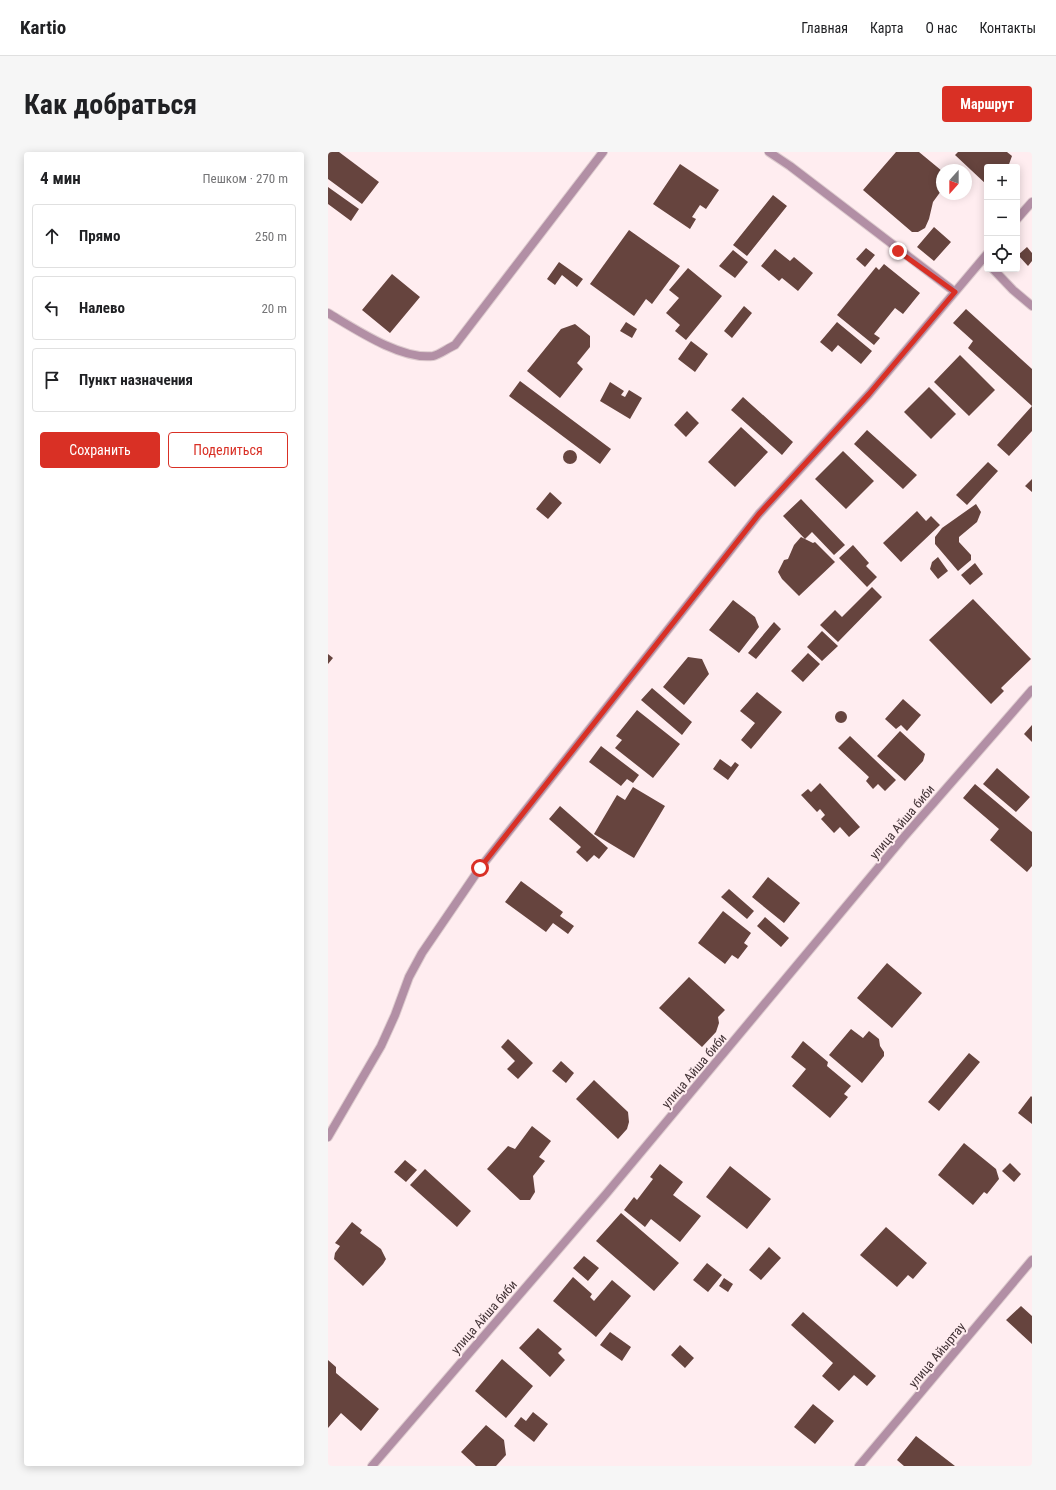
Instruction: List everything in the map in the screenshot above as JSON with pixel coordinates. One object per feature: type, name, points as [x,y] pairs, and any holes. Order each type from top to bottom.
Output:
[{"type":"street","points":[[328,313],[379,343],[406,353],[433,356],[454,345],[602,152]]},
{"type":"street","points":[[774,153],[955,292]]},
{"type":"street","points":[[1020,216],[1032,202]]},
{"type":"street","points":[[328,1137],[381,1046],[395,1015],[408,977],[422,953],[480,868],[759,514],[869,394],[955,292],[984,260]]},
{"type":"street","points":[[996,272],[1013,290],[1032,306]]},
{"type":"street","name":"улица Айша биби","points":[[372,1466],[606,1194],[898,844],[1032,690]]},
{"type":"street","name":"улица Айыртау","points":[[859,1466],[1032,1260]]},
{"type":"building","points":[[328,152],[339,152],[379,182],[362,204],[328,179]]},
{"type":"building","points":[[896,152],[919,152],[936,166],[936,198],[933,202],[925,228],[918,232],[912,232],[863,190]]},
{"type":"building","points":[[958,152],[1007,152],[1012,156],[1009,164],[984,164],[984,182],[972,171],[972,164],[965,164],[955,155]]},
{"type":"building","points":[[680,164],[719,190],[706,209],[700,205],[692,217],[696,219],[690,229],[653,204]]},
{"type":"building","points":[[328,187],[359,209],[351,221],[328,204]]},
{"type":"building","points":[[773,195],[787,206],[747,256],[733,245]]},
{"type":"building","points":[[934,227],[951,242],[934,261],[917,247]]},
{"type":"building","points":[[629,230],[680,266],[652,304],[646,299],[634,316],[590,284]]},
{"type":"building","points":[[1027,247],[1032,253],[1032,261],[1028,266],[1020,257],[1020,253]]},
{"type":"building","points":[[866,248],[875,255],[865,267],[856,259]]},
{"type":"building","points":[[775,249],[790,261],[794,257],[813,273],[798,291],[782,278],[779,281],[761,266]]},
{"type":"building","points":[[733,250],[748,262],[735,278],[719,266]]},
{"type":"building","points":[[559,262],[583,279],[577,287],[562,275],[555,285],[547,279]]},
{"type":"building","points":[[884,264],[920,293],[903,314],[895,308],[874,334],[880,338],[874,345],[837,315],[876,267],[879,270]]},
{"type":"building","points":[[688,268],[722,296],[686,340],[675,331],[680,325],[666,313],[679,298],[669,290]]},
{"type":"building","points":[[392,274],[420,297],[390,333],[362,310]]},
{"type":"building","points":[[744,306],[752,313],[732,338],[724,331]]},
{"type":"building","points":[[966,309],[1032,369],[1032,406],[968,348],[973,341],[953,323]]},
{"type":"building","points":[[626,322],[637,329],[632,338],[620,331]]},
{"type":"building","points":[[837,322],[872,351],[861,364],[838,345],[832,352],[820,342]]},
{"type":"building","points":[[575,324],[590,336],[590,347],[577,363],[583,369],[560,398],[527,371],[561,329]]},
{"type":"building","points":[[691,341],[708,354],[695,372],[678,359]]},
{"type":"building","points":[[960,355],[995,390],[969,416],[934,382]]},
{"type":"building","points":[[520,381],[611,449],[600,464],[509,396]]},
{"type":"building","points":[[610,382],[624,391],[621,395],[625,397],[629,390],[642,398],[630,419],[600,401]]},
{"type":"building","points":[[929,387],[956,414],[931,439],[904,412]]},
{"type":"building","points":[[743,397],[793,442],[782,455],[731,410]]},
{"type":"building","points":[[1032,406],[1032,431],[1009,456],[997,445]]},
{"type":"building","points":[[687,411],[699,423],[686,437],[674,425]]},
{"type":"building","points":[[741,427],[768,452],[735,487],[708,462]]},
{"type":"building","points":[[867,430],[917,475],[903,489],[854,444]]},
{"type":"building","points":[[567,450],[573,450],[577,454],[577,460],[573,464],[567,464],[563,460],[563,454]]},
{"type":"building","points":[[843,451],[874,481],[846,509],[815,479]]},
{"type":"building","points":[[988,462],[998,471],[967,505],[956,495]]},
{"type":"building","points":[[1032,479],[1032,492],[1025,486]]},
{"type":"building","points":[[550,492],[562,503],[548,519],[536,509]]},
{"type":"building","points":[[801,499],[845,545],[834,555],[812,532],[805,539],[783,516]]},
{"type":"building","points":[[976,504],[981,512],[977,522],[959,537],[959,542],[971,555],[971,560],[958,571],[935,544],[935,537],[942,528]]},
{"type":"building","points":[[917,511],[926,521],[931,516],[940,525],[901,562],[883,543]]},
{"type":"building","points":[[801,537],[813,543],[815,542],[835,562],[799,596],[782,579],[778,572],[784,560],[788,559],[794,545]]},
{"type":"building","points":[[853,545],[869,563],[866,566],[877,577],[867,587],[839,558]]},
{"type":"building","points":[[938,557],[948,571],[938,579],[930,569],[932,562]]},
{"type":"building","points":[[975,563],[983,574],[970,585],[961,575]]},
{"type":"building","points":[[872,587],[882,597],[838,642],[820,625],[835,610],[842,617]]},
{"type":"building","points":[[973,599],[1031,659],[1001,688],[1004,691],[991,704],[929,640]]},
{"type":"building","points":[[733,600],[755,617],[759,627],[739,653],[709,630]]},
{"type":"building","points":[[774,622],[781,629],[756,659],[748,653]]},
{"type":"building","points":[[822,631],[838,646],[822,661],[807,647]]},
{"type":"building","points":[[808,653],[820,664],[803,682],[791,671]]},
{"type":"building","points":[[328,654],[333,658],[328,664]]},
{"type":"building","points":[[688,657],[702,659],[709,674],[684,705],[663,687]]},
{"type":"building","points":[[652,688],[692,722],[682,735],[641,700]]},
{"type":"building","points":[[757,692],[782,712],[751,749],[741,740],[755,723],[740,711]]},
{"type":"building","points":[[903,699],[921,715],[907,731],[901,725],[896,729],[885,719]]},
{"type":"building","points":[[637,710],[680,744],[653,778],[615,748],[622,740],[616,736]]},
{"type":"building","points":[[839,711],[843,711],[847,717],[843,723],[839,723],[835,719],[835,715]]},
{"type":"building","points":[[1032,725],[1032,742],[1024,734]]},
{"type":"building","points":[[900,731],[925,754],[923,761],[905,781],[877,756]]},
{"type":"building","points":[[850,736],[896,780],[885,791],[878,784],[873,789],[866,781],[869,777],[838,748]]},
{"type":"building","points":[[601,746],[639,775],[633,783],[627,779],[621,786],[589,762]]},
{"type":"building","points":[[720,759],[731,767],[735,762],[739,765],[728,780],[713,769]]},
{"type":"building","points":[[997,768],[1030,797],[1016,812],[983,784]]},
{"type":"building","points":[[820,783],[860,827],[849,837],[840,827],[834,833],[821,819],[825,815],[820,809],[817,812],[801,795],[808,789],[811,792]]},
{"type":"building","points":[[975,784],[1032,832],[1032,866],[1027,872],[990,840],[999,829],[963,798]]},
{"type":"building","points":[[633,787],[665,806],[634,858],[594,834],[617,795],[625,800]]},
{"type":"building","points":[[560,806],[608,848],[599,859],[594,855],[587,862],[576,852],[581,847],[549,819]]},
{"type":"building","points":[[768,877],[800,903],[784,923],[752,897]]},
{"type":"building","points":[[521,881],[563,912],[560,916],[574,926],[568,934],[553,923],[546,932],[505,902]]},
{"type":"building","points":[[729,889],[754,911],[747,919],[721,897]]},
{"type":"building","points":[[723,911],[751,933],[744,943],[748,946],[738,959],[732,955],[725,964],[698,943]]},
{"type":"building","points":[[765,917],[789,938],[781,947],[757,926]]},
{"type":"building","points":[[887,963],[922,993],[892,1028],[857,998]]},
{"type":"building","points":[[689,977],[725,1010],[718,1017],[719,1023],[716,1032],[702,1047],[659,1008]]},
{"type":"building","points":[[851,1029],[863,1038],[869,1031],[879,1039],[880,1046],[884,1052],[884,1056],[862,1083],[829,1055]]},
{"type":"building","points":[[508,1039],[533,1063],[518,1079],[507,1069],[515,1061],[501,1047]]},
{"type":"building","points":[[803,1041],[828,1062],[827,1066],[851,1086],[844,1094],[848,1097],[830,1118],[792,1086],[806,1069],[791,1057]]},
{"type":"building","points":[[969,1053],[980,1062],[939,1111],[928,1102]]},
{"type":"building","points":[[561,1061],[574,1073],[566,1083],[552,1071]]},
{"type":"building","points":[[594,1080],[628,1112],[629,1122],[627,1129],[618,1139],[576,1099]]},
{"type":"building","points":[[1031,1096],[1032,1097],[1032,1124],[1018,1113]]},
{"type":"building","points":[[532,1126],[551,1141],[539,1157],[545,1161],[533,1176],[535,1192],[530,1200],[520,1200],[487,1169],[508,1146],[515,1149]]},
{"type":"building","points":[[964,1143],[996,1169],[999,1179],[987,1194],[984,1192],[973,1205],[938,1175]]},
{"type":"building","points":[[405,1160],[417,1170],[406,1182],[394,1172]]},
{"type":"building","points":[[1010,1163],[1021,1174],[1014,1182],[1002,1171]]},
{"type":"building","points":[[660,1164],[683,1182],[673,1195],[701,1216],[680,1242],[651,1219],[645,1227],[624,1210],[634,1197],[637,1200],[653,1179],[650,1177]]},
{"type":"building","points":[[730,1166],[771,1199],[747,1229],[706,1197]]},
{"type":"building","points":[[425,1169],[471,1211],[457,1227],[410,1185]]},
{"type":"building","points":[[621,1213],[679,1263],[654,1291],[596,1241]]},
{"type":"building","points":[[352,1222],[362,1230],[360,1233],[381,1249],[386,1259],[363,1286],[334,1259],[335,1253],[340,1246],[335,1243]]},
{"type":"building","points":[[886,1227],[927,1263],[913,1279],[908,1275],[897,1287],[860,1255]]},
{"type":"building","points":[[769,1247],[781,1258],[761,1280],[749,1270]]},
{"type":"building","points":[[584,1256],[599,1268],[588,1281],[573,1268]]},
{"type":"building","points":[[707,1263],[722,1275],[708,1292],[693,1280]]},
{"type":"building","points":[[573,1277],[592,1294],[590,1297],[594,1301],[612,1280],[631,1296],[596,1337],[553,1301]]},
{"type":"building","points":[[724,1278],[733,1284],[728,1292],[719,1286]]},
{"type":"building","points":[[1021,1306],[1032,1316],[1032,1344],[1006,1320]]},
{"type":"building","points":[[803,1312],[876,1376],[867,1386],[854,1375],[839,1391],[822,1376],[833,1363],[791,1325]]},
{"type":"building","points":[[538,1328],[562,1349],[558,1353],[565,1360],[550,1377],[519,1348]]},
{"type":"building","points":[[610,1332],[631,1347],[622,1361],[600,1345]]},
{"type":"building","points":[[680,1345],[694,1358],[685,1368],[671,1355]]},
{"type":"building","points":[[502,1359],[533,1386],[506,1418],[475,1391]]},
{"type":"building","points":[[328,1360],[336,1367],[336,1373],[379,1409],[361,1431],[341,1413],[328,1428]]},
{"type":"building","points":[[813,1404],[834,1421],[815,1444],[794,1427]]},
{"type":"building","points":[[533,1412],[548,1424],[534,1442],[514,1426],[521,1417],[526,1421]]},
{"type":"building","points":[[486,1425],[504,1440],[506,1455],[496,1466],[476,1466],[461,1452]]},
{"type":"building","points":[[916,1436],[955,1466],[904,1466],[897,1460]]},
{"type":"route","points":[[480,868],[560,764],[759,514],[869,394],[955,292],[898,251]]}]
